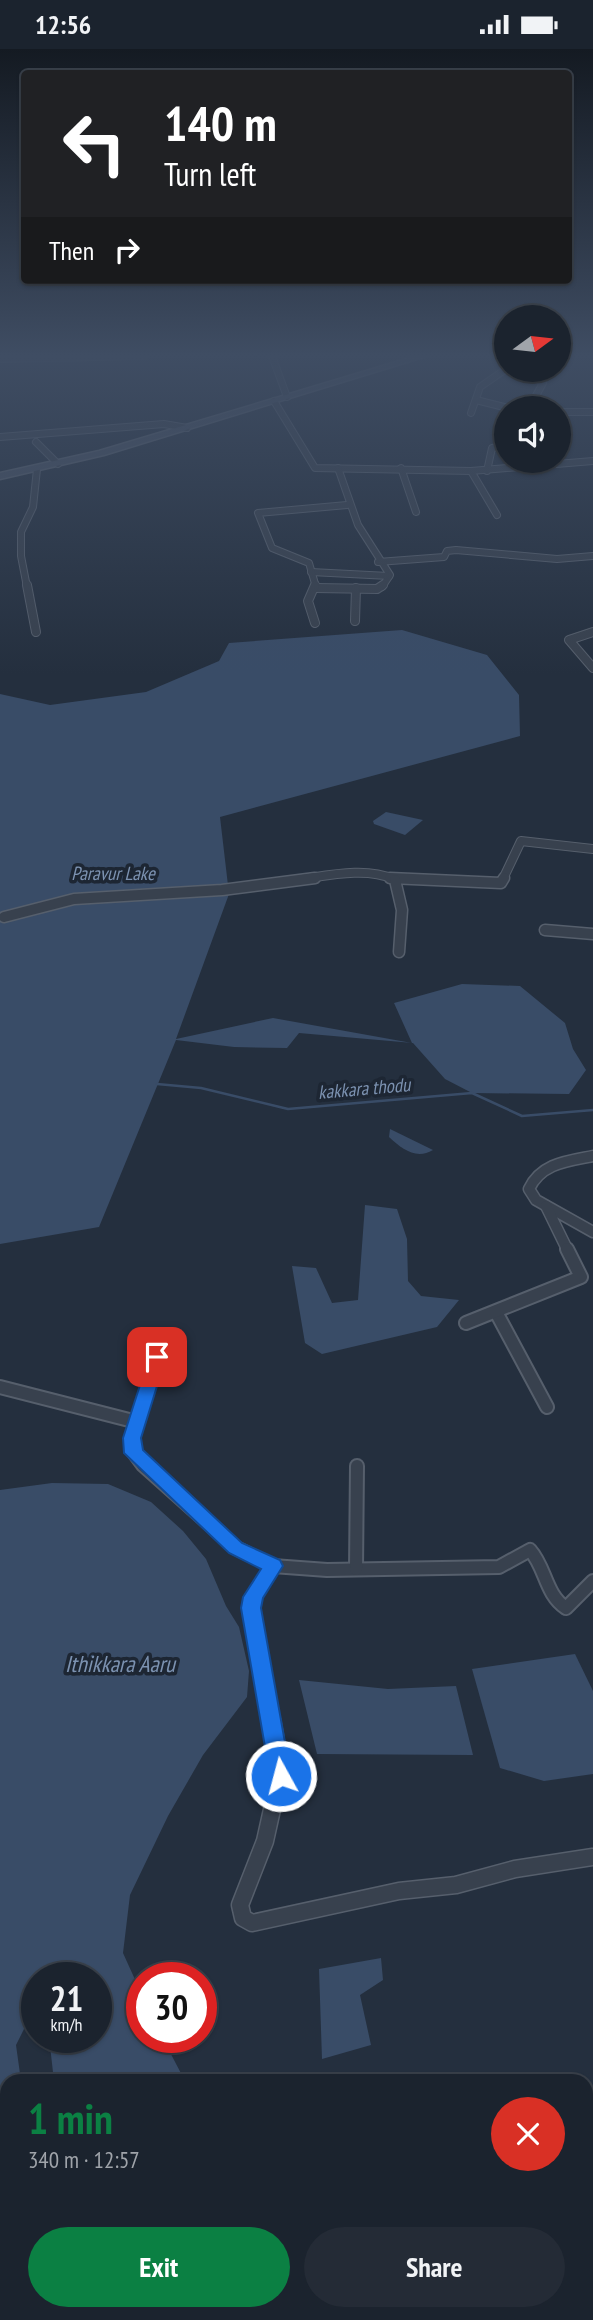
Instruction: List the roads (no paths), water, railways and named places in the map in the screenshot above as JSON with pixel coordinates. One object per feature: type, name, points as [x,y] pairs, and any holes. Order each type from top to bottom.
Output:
[{"type":"main road","points":[[0,477],[65,462]]},
{"type":"street","points":[[311,462],[315,468],[471,471],[583,462]]},
{"type":"street","points":[[487,471],[489,462]]},
{"type":"street","points":[[316,588],[381,588],[390,573],[378,562],[347,505],[338,468]]},
{"type":"street","points":[[401,468],[416,512]]},
{"type":"street","points":[[36,632],[21,544],[22,532],[37,489],[37,469]]},
{"type":"street","points":[[471,471],[497,515]]},
{"type":"street","points":[[315,623],[308,601],[316,588],[305,560],[272,548],[258,513],[347,505]]},
{"type":"street","points":[[255,529],[264,528]]},
{"type":"street","points":[[378,562],[444,557],[447,551],[456,549],[557,559],[593,556]]},
{"type":"street","points":[[311,572],[389,576]]},
{"type":"street","points":[[355,621],[356,589]]},
{"type":"street","points":[[593,632],[569,640],[593,669]]},
{"type":"street","points":[[4,917],[74,898],[222,890],[341,874],[384,875],[395,880],[501,883],[521,841],[592,847]]},
{"type":"street","points":[[395,880],[402,910],[400,952]]},
{"type":"street","points":[[545,930],[593,934]]},
{"type":"street","points":[[593,1156],[554,1165],[532,1181],[530,1194],[593,1232]]},
{"type":"street","points":[[466,1323],[581,1277],[581,1271],[546,1206]]},
{"type":"street","points":[[496,1312],[547,1407]]},
{"type":"street","points":[[157,1357],[131,1446],[143,1465],[236,1548],[273,1566],[327,1570],[499,1567],[530,1550],[541,1560],[551,1591],[566,1608],[593,1581]]},
{"type":"street","points":[[0,1387],[137,1422]]},
{"type":"street","points":[[356,1569],[357,1466]]},
{"type":"street","points":[[273,1566],[253,1597],[251,1608],[281,1776],[265,1841],[240,1905],[243,1918],[252,1923],[399,1891],[456,1885],[515,1869],[593,1857]]},
{"type":"water","name":"Paravur Lake","points":[[402,630],[487,655],[519,695],[520,736],[220,817],[229,894],[176,1039],[273,1018],[411,1043],[299,1033],[287,1048],[234,1047],[176,1040],[99,1227],[0,1244],[0,694],[50,705],[146,692],[219,661],[229,643]]},
{"type":"water","points":[[386,812],[423,820],[405,835],[374,824],[373,821]]},
{"type":"water","points":[[462,984],[520,986],[565,1023],[573,1049],[586,1070],[569,1094],[472,1093],[445,1079],[412,1043],[394,1003]]},
{"type":"water","points":[[390,1129],[433,1150],[421,1154],[410,1152],[389,1137]]},
{"type":"water","points":[[365,1205],[397,1209],[407,1239],[408,1281],[421,1296],[459,1300],[437,1327],[322,1354],[305,1343],[292,1266],[316,1268],[332,1303],[358,1300]]},
{"type":"water","name":"Ithikkara Aaru","points":[[52,1483],[108,1484],[151,1502],[183,1531],[206,1559],[226,1606],[239,1627],[249,1671],[247,1697],[203,1755],[168,1816],[130,1895],[123,1953],[127,1962],[126,2053],[170,2053],[181,2074],[53,2074],[51,2053],[112,2053],[112,1962],[21,1962],[21,2035],[16,2045],[20,2074],[0,2074],[0,1490]]},
{"type":"water","points":[[575,1654],[593,1691],[593,1774],[544,1781],[500,1768],[472,1669]]},
{"type":"water","points":[[299,1680],[388,1689],[456,1686],[473,1755],[317,1754]]},
{"type":"water","points":[[381,1958],[383,1980],[360,1995],[371,2045],[322,2059],[319,1969]]},
{"type":"waterway","name":"kakkara thodu","points":[[157,1084],[201,1088],[288,1109],[472,1093],[522,1116],[593,1110]]}]
